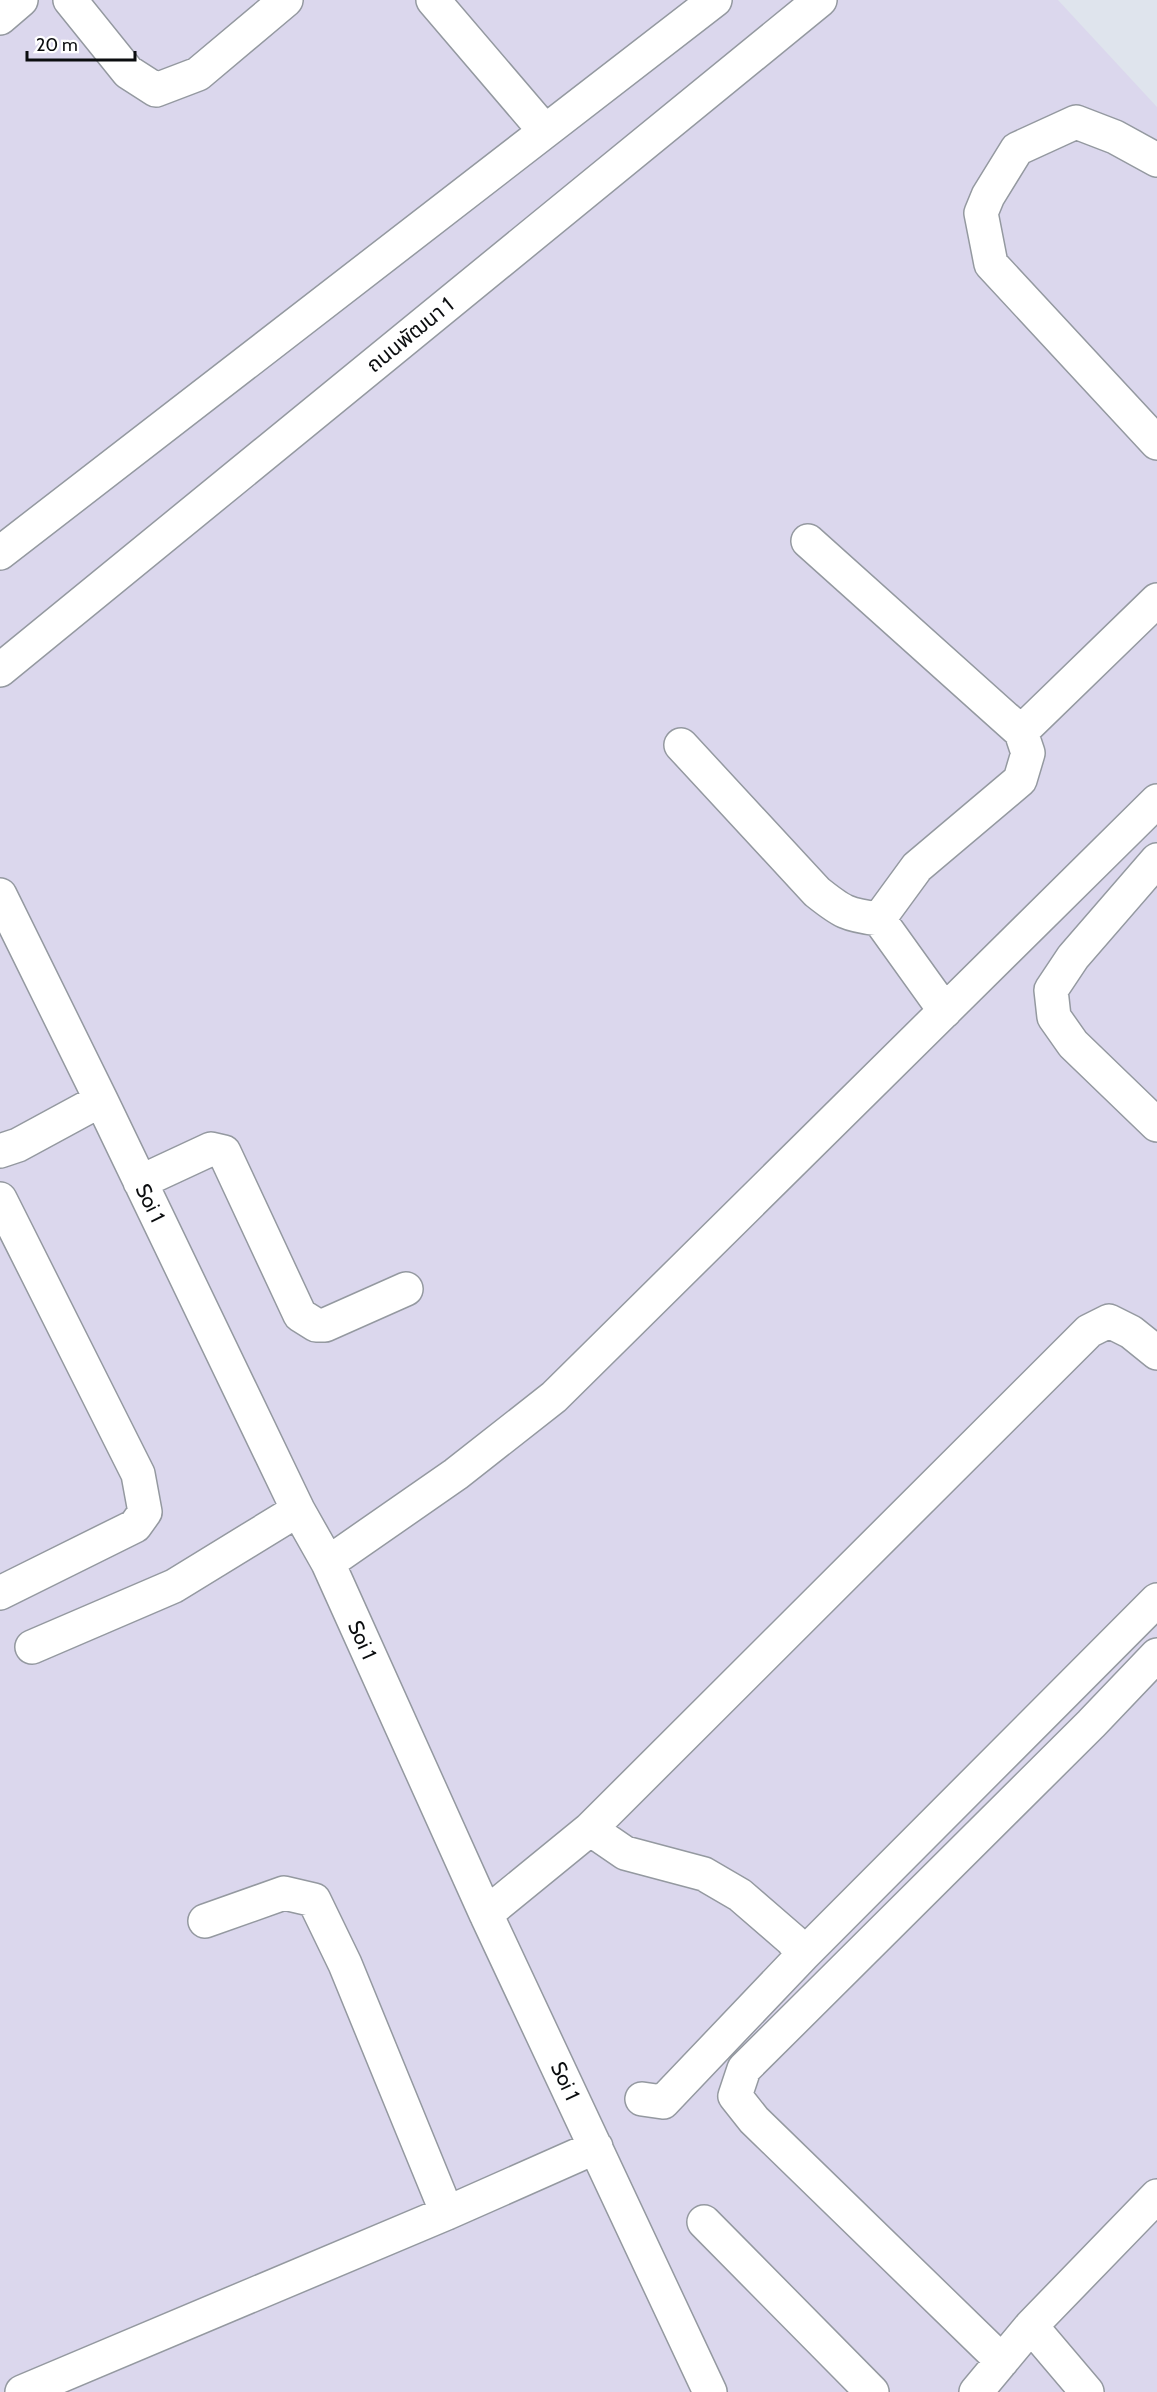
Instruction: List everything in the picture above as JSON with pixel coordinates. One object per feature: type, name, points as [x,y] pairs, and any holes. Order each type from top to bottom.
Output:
[{"type":"street","points":[[0,18],[21,0]]},
{"type":"street","points":[[70,0],[128,72],[156,90],[198,74],[286,0]]},
{"type":"street","points":[[433,0],[544,130]]},
{"type":"street","points":[[0,553],[715,0]]},
{"type":"street","name":"ถนนพัฒนา 1","points":[[0,670],[815,2]]},
{"type":"street","points":[[1157,160],[1115,137],[1076,122],[1017,149],[988,196],[981,213],[991,264],[1157,443]]},
{"type":"street","points":[[808,541],[1021,732],[1028,753],[1020,780],[917,867],[879,919]]},
{"type":"street","points":[[1021,732],[1157,600]]},
{"type":"street","points":[[681,745],[817,892],[840,911],[879,919],[945,1011]]},
{"type":"street","points":[[328,1563],[456,1474],[554,1396],[1157,801]]},
{"type":"street","points":[[1157,860],[1073,957],[1051,990],[1054,1017],[1073,1044],[1157,1125]]},
{"type":"street","name":"Soi 1","points":[[0,895],[298,1510],[328,1563],[486,1914],[710,2392]]},
{"type":"street","points":[[0,1151],[18,1145],[101,1100]]},
{"type":"street","points":[[140,1182],[212,1149],[224,1152],[300,1315],[315,1325],[325,1325],[406,1289]]},
{"type":"street","points":[[0,1199],[138,1474],[146,1512],[135,1526],[0,1593]]},
{"type":"street","points":[[486,1914],[590,1829],[1089,1331],[1109,1321],[1131,1332],[1157,1353]]},
{"type":"street","points":[[32,1647],[174,1586],[298,1510]]},
{"type":"street","points":[[642,2099],[663,2102],[803,1955],[1157,1600]]},
{"type":"street","points":[[1002,2361],[754,2120],[735,2096],[744,2069],[1091,1724],[1157,1655]]},
{"type":"street","points":[[590,1829],[626,1853],[704,1874],[731,1890],[792,1940],[803,1955]]},
{"type":"street","points":[[205,1921],[284,1893],[314,1900],[345,1964],[447,2213]]},
{"type":"street","points":[[22,2392],[447,2213],[596,2147]]},
{"type":"street","points":[[976,2392],[1031,2326],[1157,2196]]},
{"type":"street","points":[[704,2222],[872,2392]]},
{"type":"street","points":[[1031,2326],[1087,2392]]},
{"type":"shaded area","points":[[0,0],[1058,0],[1157,107],[1157,2392],[0,2392]]}]
